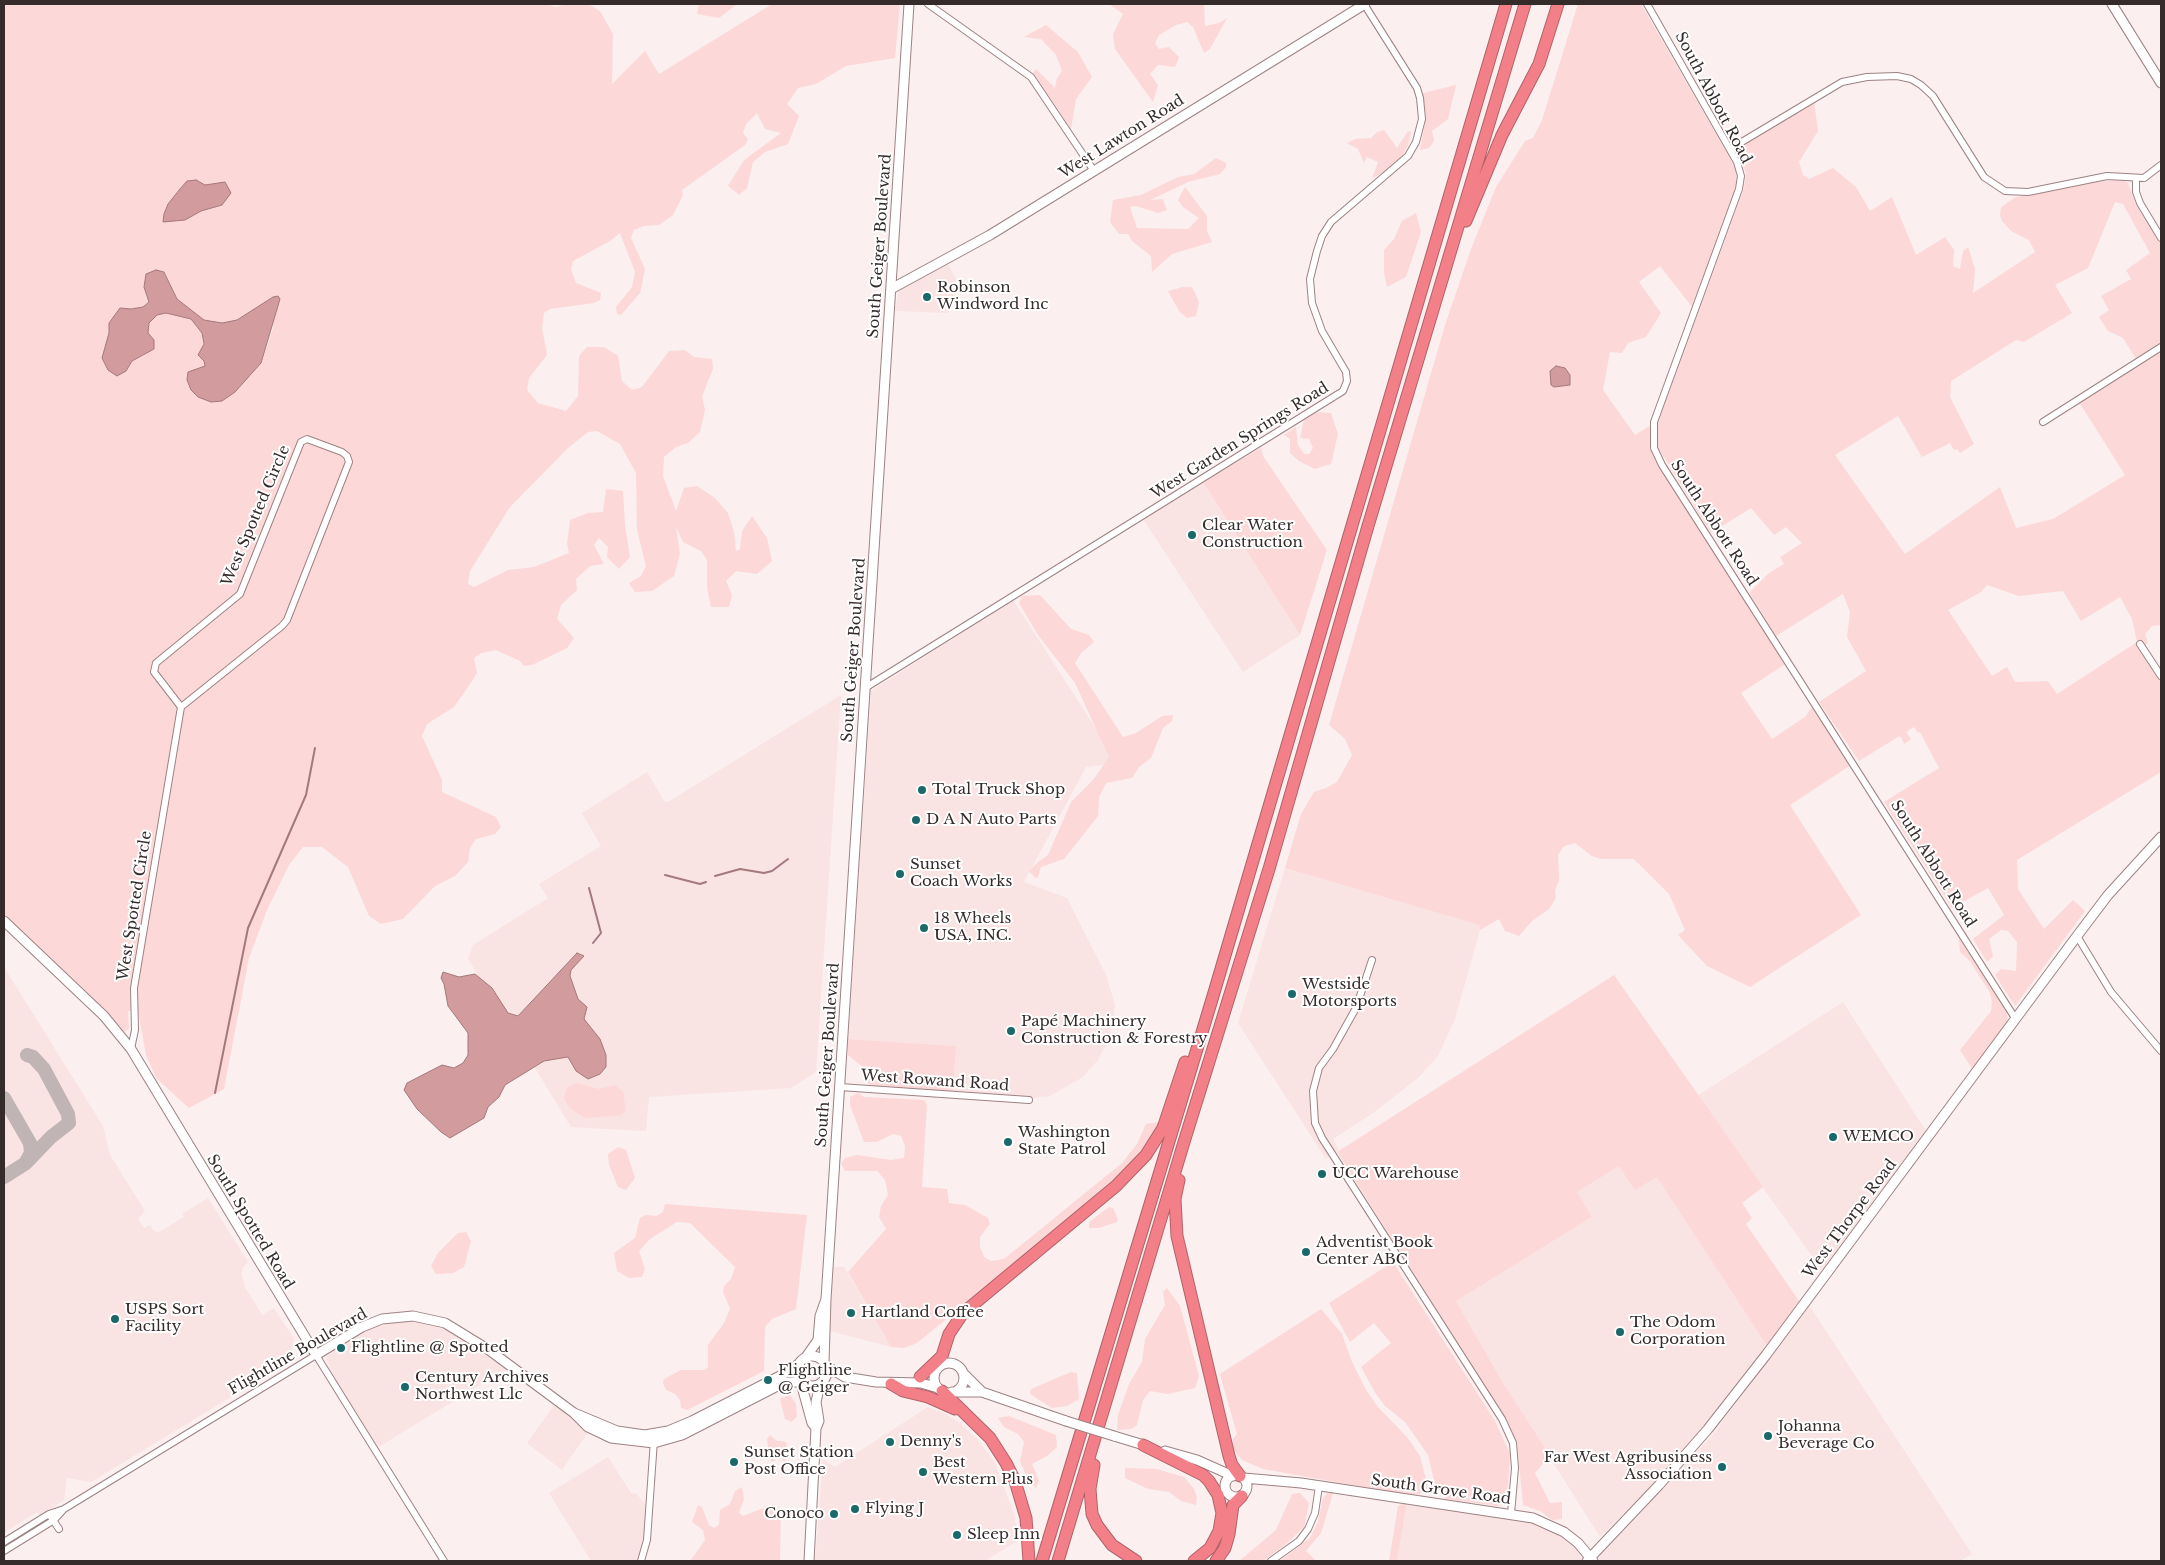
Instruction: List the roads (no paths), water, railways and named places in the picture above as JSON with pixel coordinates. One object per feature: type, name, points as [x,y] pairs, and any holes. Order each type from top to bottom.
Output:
[{"type":"highway","points":[[1042,1561],[1213,996],[1506,4]]},
{"type":"highway","points":[[1058,1561],[1184,1142],[1269,869],[1525,4]]},
{"type":"highway","points":[[1448,259],[1502,136],[1538,64],[1558,4]]},
{"type":"highway","points":[[920,1377],[942,1356],[953,1327],[970,1307],[1116,1186],[1146,1155],[1163,1128],[1194,1037],[1213,996]]},
{"type":"highway","points":[[1184,1142],[1175,1199],[1177,1236],[1229,1456],[1239,1477]]},
{"type":"highway","points":[[940,1367],[951,1352],[953,1327]]},
{"type":"highway","points":[[895,1384],[903,1391],[947,1404],[970,1417]]},
{"type":"highway","points":[[944,1391],[970,1417],[1000,1453],[1015,1481],[1026,1518],[1029,1561]]},
{"type":"highway","points":[[1095,1437],[1096,1452],[1090,1489],[1092,1514],[1097,1525],[1112,1545],[1136,1561]]},
{"type":"highway","points":[[1143,1445],[1202,1475],[1209,1481],[1218,1495],[1222,1513],[1219,1531],[1210,1548],[1194,1561]]},
{"type":"highway","points":[[1216,1561],[1225,1548],[1230,1534],[1233,1504],[1244,1495]]},
{"type":"street","name":"South Geiger Boulevard","points":[[825,1364],[826,1299],[908,4]]},
{"type":"street","points":[[928,4],[1031,77],[1094,170]]},
{"type":"street","name":"West Lawton Road","points":[[891,289],[990,235],[1364,4]]},
{"type":"street","name":"West Garden Springs Road","points":[[865,688],[1335,397],[1345,388],[1347,381],[1346,372],[1322,331],[1312,303],[1310,279],[1316,251],[1322,236],[1331,222],[1408,156],[1416,142],[1422,119],[1417,88],[1364,4]]},
{"type":"street","name":"South Abbott Road","points":[[1647,4],[1730,149],[1737,162],[1741,176],[1739,189],[1654,422],[1654,448],[1662,465],[2015,1018]]},
{"type":"street","points":[[2112,4],[2161,83]]},
{"type":"street","points":[[1730,149],[1842,82],[1867,77],[1897,76],[1910,79],[1921,85],[1932,96],[1984,177],[2005,191],[2028,192],[2107,176],[2136,180],[2151,175],[2161,165]]},
{"type":"street","points":[[2136,180],[2136,192],[2140,203],[2161,238]]},
{"type":"street","points":[[2043,422],[2161,347]]},
{"type":"street","name":"West Spotted Circle","points":[[131,1049],[135,1030],[134,988],[181,707],[287,620],[349,462],[347,456],[342,452],[307,439],[301,442],[240,594],[156,663],[154,672],[181,707]]},
{"type":"street","points":[[2140,644],[2161,676]]},
{"type":"street","name":"West Thorpe Road","points":[[1590,1560],[1659,1485],[1744,1382],[2076,936],[2108,895],[2161,837]]},
{"type":"street","name":"South Spotted Road","points":[[4,921],[104,1016],[131,1049],[444,1561]]},
{"type":"street","points":[[2076,936],[2112,992],[2161,1051]]},
{"type":"street","points":[[1372,960],[1356,1008],[1319,1068],[1313,1091],[1315,1123],[1322,1138],[1502,1419],[1513,1443],[1516,1468],[1511,1514]]},
{"type":"street","name":"West Rowand Road","points":[[840,1088],[1030,1100]]},
{"type":"street","name":"South Geiger Boulevard","points":[[806,1357],[818,1340],[820,1316],[826,1299]]},
{"type":"street","name":"Flightline Boulevard","points":[[4,1542],[49,1514],[64,1509],[316,1354],[362,1327],[382,1319],[413,1316],[445,1323],[464,1333],[574,1413],[588,1427],[611,1438],[654,1438],[682,1435],[785,1382],[801,1382]]},
{"type":"street","points":[[809,1561],[816,1428],[819,1421],[816,1402],[827,1371],[825,1364],[815,1356],[806,1357],[797,1365],[797,1374],[812,1423],[816,1428]]},
{"type":"street","name":"South Grove Road","points":[[825,1364],[844,1377]]},
{"type":"street","name":"Flightline Boulevard","points":[[654,1438],[692,1421],[780,1376],[797,1365]]},
{"type":"street","points":[[958,1366],[963,1373],[961,1387],[944,1391],[934,1379],[940,1367],[958,1366]]},
{"type":"street","name":"South Grove Road","points":[[895,1384],[920,1377],[940,1367]]},
{"type":"street","name":"South Grove Road","points":[[963,1373],[982,1392]]},
{"type":"street","name":"South Grove Road","points":[[822,1383],[844,1377],[895,1384],[921,1383],[944,1391],[982,1392],[1066,1421],[1197,1460],[1239,1477],[1319,1486],[1511,1514],[1548,1523],[1564,1532],[1590,1560]]},
{"type":"street","points":[[801,1382],[810,1386],[822,1383]]},
{"type":"street","points":[[642,1561],[647,1540],[654,1438]]},
{"type":"street","name":"South Grove Road","points":[[1176,1455],[1216,1475],[1225,1486]]},
{"type":"street","points":[[1244,1495],[1248,1487],[1239,1477],[1227,1480],[1225,1486],[1231,1496],[1244,1495],[1270,1481]]},
{"type":"street","points":[[1271,1561],[1299,1541],[1308,1530],[1314,1513],[1319,1486]]},
{"type":"street","name":"Flightline Boulevard","points":[[4,1551],[54,1520],[64,1509]]},
{"type":"street","points":[[49,1514],[59,1529]]},
{"type":"waterway","points":[[215,1093],[248,928],[306,795],[315,748]]},
{"type":"waterway","points":[[715,876],[740,869],[764,873],[772,871],[788,859]]},
{"type":"waterway","points":[[665,875],[700,884],[706,882]]},
{"type":"waterway","points":[[589,888],[601,933],[593,943]]},
{"type":"place","name":"Robinson Windword Inc","points":[[927,297]]},
{"type":"place","name":"Clear Water Construction","points":[[1192,535]]},
{"type":"place","name":"Total Truck Shop","points":[[922,790]]},
{"type":"place","name":"D A N Auto Parts","points":[[916,820]]},
{"type":"place","name":"Sunset Coach Works","points":[[900,874]]},
{"type":"place","name":"18 Wheels USA, INC.","points":[[924,928]]},
{"type":"place","name":"Westside Motorsports","points":[[1292,994]]},
{"type":"place","name":"Papé Machinery Construction & Forestry","points":[[1011,1031]]},
{"type":"place","name":"WEMCO","points":[[1833,1137]]},
{"type":"place","name":"Washington State Patrol","points":[[1008,1142]]},
{"type":"place","name":"UCC Warehouse","points":[[1322,1174]]},
{"type":"place","name":"Adventist Book Center ABC","points":[[1306,1252]]},
{"type":"place","name":"Hartland Coffee","points":[[851,1313]]},
{"type":"place","name":"USPS Sort Facility","points":[[115,1319]]},
{"type":"place","name":"The Odom Corporation","points":[[1620,1332]]},
{"type":"place","name":"Flightline @ Spotted","points":[[341,1348]]},
{"type":"place","name":"Flightline @ Geiger","points":[[768,1380]]},
{"type":"place","name":"Century Archives Northwest Llc","points":[[405,1387]]},
{"type":"place","name":"Johanna Beverage Co","points":[[1768,1436]]},
{"type":"place","name":"Denny's","points":[[890,1442]]},
{"type":"place","name":"Sunset Station Post Office","points":[[734,1462]]},
{"type":"place","name":"Far West Agribusiness Association","points":[[1722,1467]]},
{"type":"place","name":"Best Western Plus","points":[[923,1472]]},
{"type":"place","name":"Flying J","points":[[855,1509]]},
{"type":"place","name":"Conoco","points":[[834,1514]]},
{"type":"place","name":"Sleep Inn","points":[[957,1535]]}]
